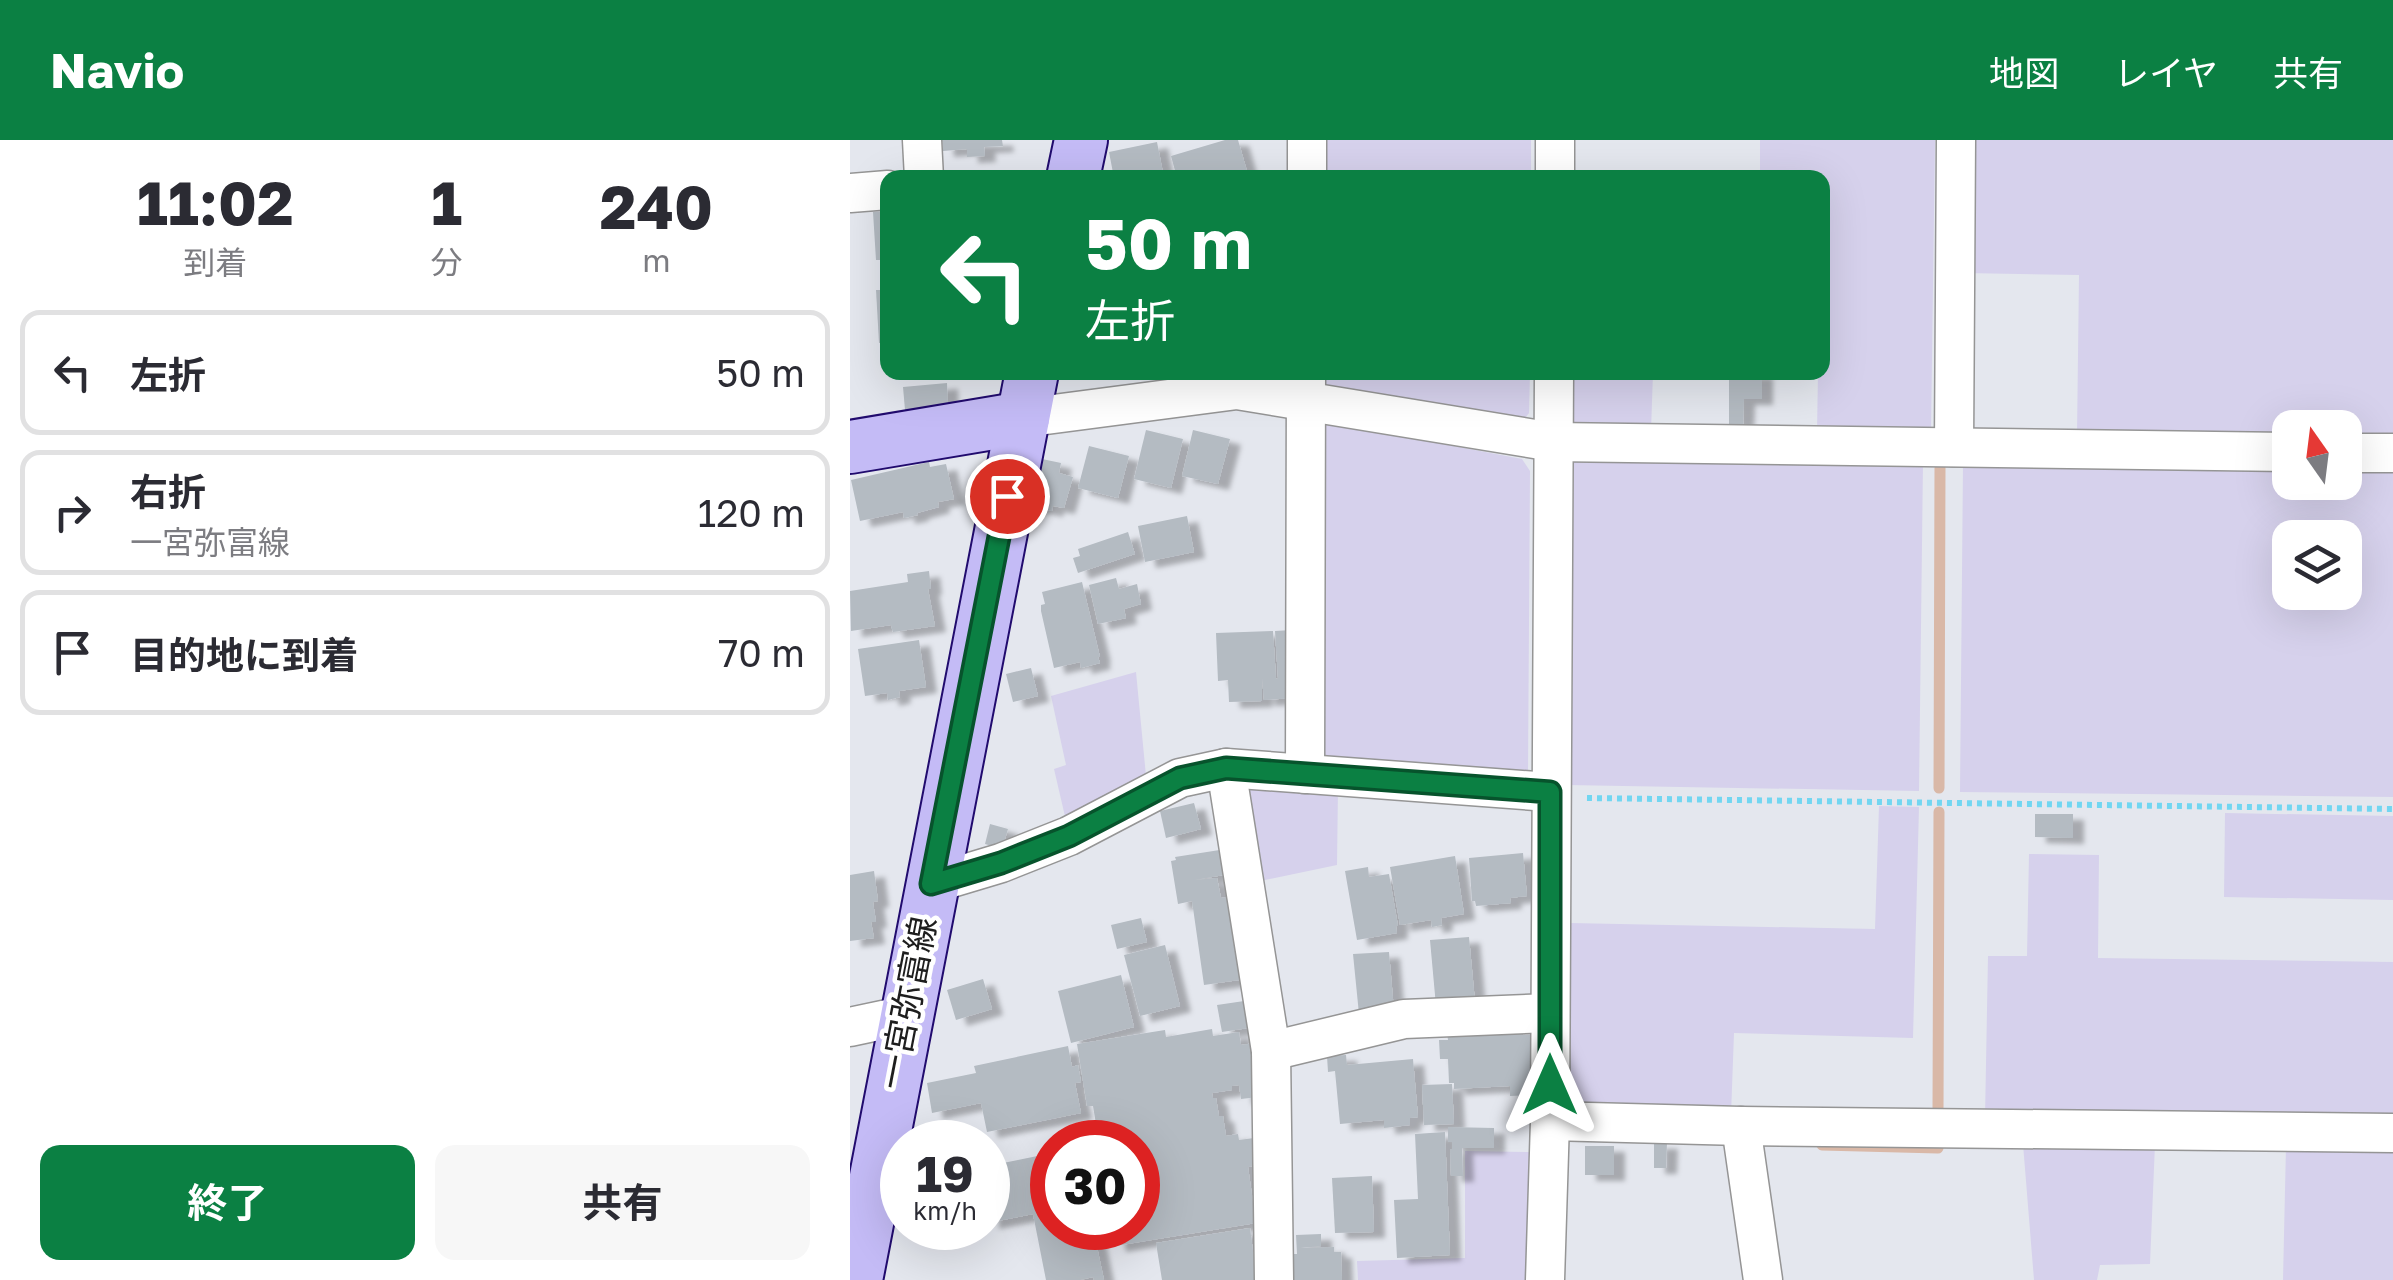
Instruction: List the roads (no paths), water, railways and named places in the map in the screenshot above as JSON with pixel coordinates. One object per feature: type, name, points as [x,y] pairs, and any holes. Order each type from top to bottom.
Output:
[{"type":"main road","points":[[1075,170],[1081,140]]},
{"type":"main road","points":[[850,447],[1027,395]]},
{"type":"main road","name":"一宮弥富線","points":[[857,1246],[1027,395]]},
{"type":"street","points":[[922,140],[924,170]]},
{"type":"street","points":[[1307,170],[1308,140]]},
{"type":"street","points":[[1555,140],[1555,170]]},
{"type":"street","points":[[1954,448],[1956,140]]},
{"type":"street","points":[[850,192],[880,190]]},
{"type":"street","points":[[1545,1280],[1550,1121],[1554,380]]},
{"type":"street","points":[[1027,395],[1306,387],[1554,442],[2272,452]]},
{"type":"street","points":[[1305,774],[1306,387]]},
{"type":"street","points":[[2362,453],[2393,454]]},
{"type":"street","points":[[931,884],[1001,863],[1069,836],[1180,778],[1226,768],[1550,795]]},
{"type":"street","points":[[1226,768],[1271,1050],[1274,1280]]},
{"type":"street","points":[[1271,1050],[1404,1019],[1550,1013]]},
{"type":"street","points":[[850,1027],[906,1015]]},
{"type":"street","points":[[1550,1121],[2393,1133]]},
{"type":"street","points":[[1741,1126],[1763,1280]]},
{"type":"waterway","points":[[1939,788],[1940,468]]},
{"type":"waterway","points":[[1938,1110],[1939,812]]},
{"type":"waterway","points":[[1822,1145],[1938,1148]]}]
